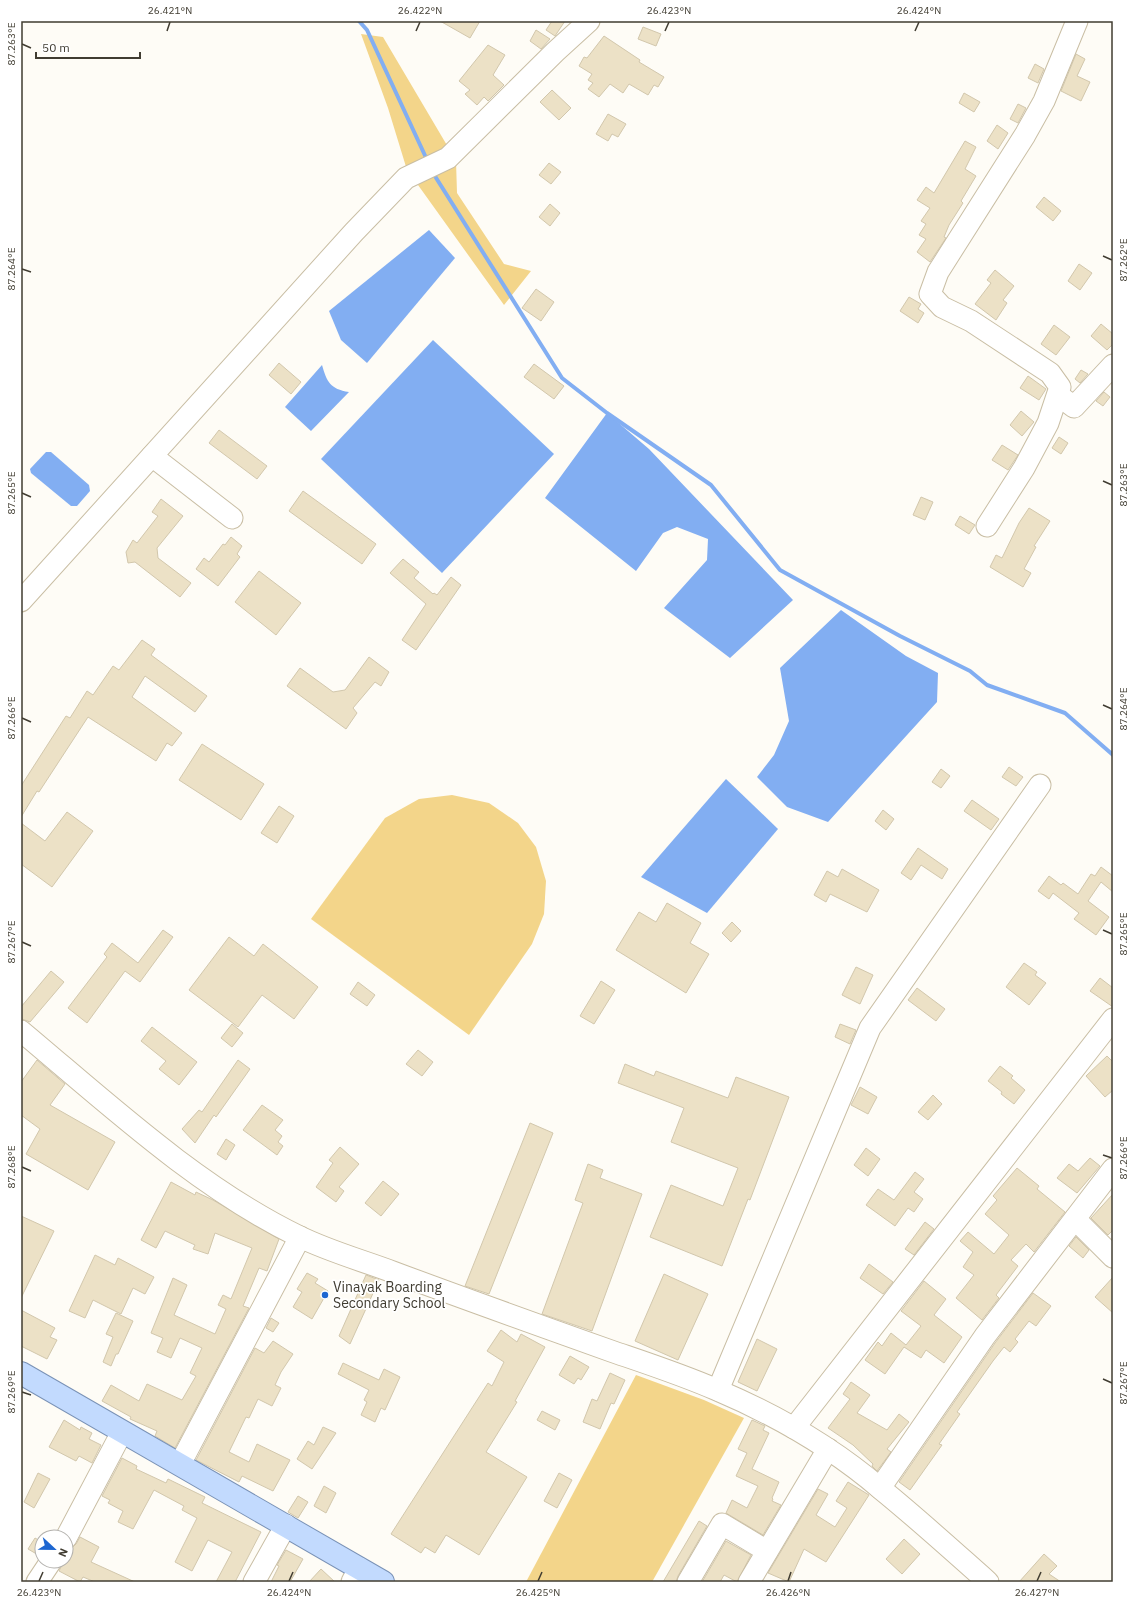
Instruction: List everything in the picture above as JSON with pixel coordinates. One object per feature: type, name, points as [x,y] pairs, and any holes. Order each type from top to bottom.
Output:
[{"type":"main road","points":[[21,1373],[286,1525],[356,1575],[383,1582]]},
{"type":"street","points":[[21,601],[354,232],[406,178],[448,158],[555,52],[589,21]]},
{"type":"street","points":[[987,526],[1024,468],[1048,423],[1060,387],[1050,373],[971,321],[942,307],[930,294],[938,272],[1025,135],[1044,101],[1077,21]]},
{"type":"street","points":[[1058,395],[1074,407],[1113,365]]},
{"type":"street","points":[[152,456],[232,518]]},
{"type":"street","points":[[718,1390],[870,1028],[1040,785]]},
{"type":"street","points":[[794,1428],[1113,1019]]},
{"type":"street","points":[[21,1031],[121,1115],[205,1180],[253,1212],[300,1237],[451,1294],[718,1390],[794,1428],[828,1449],[880,1488],[988,1582]]},
{"type":"street","points":[[880,1488],[985,1336],[1113,1169]]},
{"type":"street","points":[[1075,1219],[1113,1258]]},
{"type":"street","points":[[180,1464],[300,1237]]},
{"type":"street","points":[[71,1529],[122,1432]]},
{"type":"street","points":[[749,1582],[828,1449]]},
{"type":"street","points":[[688,1582],[722,1524],[767,1551]]},
{"type":"street","points":[[254,1582],[286,1525]]},
{"type":"street","points":[[37,1582],[46,1569]]},
{"type":"shaded area","points":[[361,34],[383,37],[448,147],[407,170],[388,108]]},
{"type":"shaded area","points":[[456,161],[457,193],[504,264],[531,271],[504,305],[418,185]]},
{"type":"shaded area","points":[[452,795],[489,803],[518,823],[536,847],[546,881],[544,914],[532,944],[469,1035],[311,919],[385,818],[419,799]]},
{"type":"shaded area","points":[[636,1375],[704,1400],[744,1418],[652,1582],[526,1582]]},
{"type":"water","points":[[429,230],[455,258],[367,363],[341,340],[329,311]]},
{"type":"water","points":[[433,340],[554,454],[442,573],[321,459]]},
{"type":"water","points":[[322,365],[330,384],[333,387],[349,392],[311,431],[285,407]]},
{"type":"water","points":[[607,413],[649,449],[793,600],[730,658],[664,608],[707,560],[708,539],[677,527],[663,533],[636,571],[545,498]]},
{"type":"water","points":[[46,452],[51,452],[89,485],[90,491],[77,506],[71,506],[31,473],[30,469]]},
{"type":"water","points":[[841,610],[906,656],[938,673],[937,702],[828,822],[787,807],[757,777],[774,755],[789,721],[780,668]]},
{"type":"water","points":[[726,779],[778,829],[707,913],[641,877]]},
{"type":"building","points":[[440,21],[480,21],[470,38]]},
{"type":"building","points":[[552,21],[565,21],[555,36],[546,30]]},
{"type":"building","points":[[643,27],[661,34],[656,46],[638,39]]},
{"type":"building","points":[[536,30],[550,39],[541,49],[530,41]]},
{"type":"building","points":[[604,36],[640,60],[639,62],[664,77],[658,87],[654,85],[648,95],[629,84],[623,93],[610,84],[599,97],[588,89],[593,83],[588,80],[592,74],[579,66],[584,57],[587,58]]},
{"type":"building","points":[[488,45],[505,55],[493,75],[504,85],[488,101],[484,97],[477,105],[465,94],[470,90],[459,81]]},
{"type":"building","points":[[1076,54],[1085,59],[1077,76],[1090,82],[1081,101],[1061,91]]},
{"type":"building","points":[[1035,64],[1044,69],[1038,83],[1028,78]]},
{"type":"building","points":[[552,90],[571,108],[559,120],[540,102]]},
{"type":"building","points":[[964,93],[980,102],[974,112],[959,103]]},
{"type":"building","points":[[1018,104],[1026,108],[1018,123],[1010,119]]},
{"type":"building","points":[[608,114],[626,124],[618,137],[612,134],[608,141],[596,134]]},
{"type":"building","points":[[997,125],[1008,133],[998,149],[987,141]]},
{"type":"building","points":[[965,141],[976,147],[965,169],[976,176],[961,201],[963,203],[949,225],[944,237],[946,238],[930,262],[917,252],[926,239],[919,235],[926,224],[921,221],[930,208],[917,200],[926,187],[934,193]]},
{"type":"building","points":[[549,163],[561,172],[551,184],[539,175]]},
{"type":"building","points":[[1044,197],[1061,211],[1053,221],[1036,207]]},
{"type":"building","points":[[550,204],[560,213],[550,226],[539,217]]},
{"type":"building","points":[[1079,264],[1092,273],[1080,290],[1068,281]]},
{"type":"building","points":[[995,270],[1014,286],[1003,300],[1007,303],[996,320],[975,304],[991,283],[987,280]]},
{"type":"building","points":[[536,289],[554,302],[541,321],[522,308]]},
{"type":"building","points":[[909,297],[921,304],[918,309],[924,313],[918,323],[900,311]]},
{"type":"building","points":[[1101,324],[1113,334],[1113,344],[1107,350],[1091,336]]},
{"type":"building","points":[[1054,325],[1070,337],[1056,355],[1041,344]]},
{"type":"building","points":[[279,363],[301,382],[291,394],[269,375]]},
{"type":"building","points":[[534,364],[564,386],[554,399],[524,377]]},
{"type":"building","points":[[1081,370],[1088,374],[1080,383],[1075,379]]},
{"type":"building","points":[[1028,376],[1046,389],[1039,400],[1020,388]]},
{"type":"building","points":[[1104,392],[1110,397],[1103,406],[1096,401]]},
{"type":"building","points":[[1021,411],[1034,422],[1022,436],[1010,425]]},
{"type":"building","points":[[219,430],[267,466],[257,479],[209,443]]},
{"type":"building","points":[[1059,437],[1068,443],[1061,454],[1052,448]]},
{"type":"building","points":[[1002,445],[1018,455],[1008,470],[992,460]]},
{"type":"building","points":[[303,491],[376,544],[362,564],[289,511]]},
{"type":"building","points":[[921,497],[933,502],[925,520],[913,515]]},
{"type":"building","points":[[161,499],[183,516],[157,548],[158,558],[191,583],[180,597],[135,562],[128,563],[126,552],[133,540],[137,543],[158,516],[152,512]]},
{"type":"building","points":[[1029,508],[1050,521],[1034,546],[1036,547],[1024,569],[1031,573],[1023,587],[990,567],[996,555],[1002,558],[1019,523]]},
{"type":"building","points":[[960,516],[975,525],[969,534],[955,525]]},
{"type":"building","points":[[231,537],[242,546],[237,554],[240,557],[218,586],[196,569],[204,558],[209,562],[223,544],[225,545]]},
{"type":"building","points":[[403,559],[419,572],[414,578],[433,594],[434,593],[437,595],[451,577],[461,585],[416,650],[402,640],[426,604],[390,573]]},
{"type":"building","points":[[259,571],[301,603],[276,635],[235,602]]},
{"type":"building","points":[[142,640],[155,649],[151,655],[207,696],[195,712],[145,676],[132,697],[182,733],[172,746],[167,743],[156,761],[88,717],[21,817],[21,786],[66,716],[70,718],[87,691],[93,695],[113,666],[119,670]]},
{"type":"building","points":[[369,657],[389,672],[381,686],[375,682],[353,708],[357,713],[346,729],[287,686],[300,668],[333,692],[345,690]]},
{"type":"building","points":[[202,744],[264,784],[241,820],[179,780]]},
{"type":"building","points":[[1009,767],[1023,777],[1016,786],[1002,777]]},
{"type":"building","points":[[941,769],[950,776],[941,788],[932,782]]},
{"type":"building","points":[[972,800],[999,819],[991,830],[964,811]]},
{"type":"building","points":[[279,806],[294,816],[277,843],[261,833]]},
{"type":"building","points":[[883,810],[894,819],[886,830],[875,821]]},
{"type":"building","points":[[67,812],[93,831],[52,887],[21,864],[21,823],[45,841]]},
{"type":"building","points":[[918,848],[948,869],[942,879],[921,865],[911,880],[901,873]]},
{"type":"building","points":[[1101,867],[1113,876],[1113,892],[1101,882],[1088,901],[1109,917],[1096,935],[1074,919],[1079,913],[1053,893],[1049,899],[1038,891],[1049,876],[1061,885],[1063,883],[1078,894],[1091,874],[1095,876]]},
{"type":"building","points":[[842,869],[879,890],[867,912],[830,894],[826,902],[814,895],[827,871],[838,877]]},
{"type":"building","points":[[667,903],[701,923],[690,943],[709,954],[686,993],[616,950],[639,912],[656,922]]},
{"type":"building","points":[[732,922],[741,931],[731,942],[722,933]]},
{"type":"building","points":[[163,930],[173,937],[140,982],[125,971],[87,1023],[68,1008],[107,957],[104,954],[112,943],[138,963]]},
{"type":"building","points":[[229,937],[254,956],[263,944],[318,987],[294,1019],[262,995],[238,1027],[189,990]]},
{"type":"building","points":[[1024,963],[1037,972],[1035,975],[1046,983],[1029,1005],[1006,987]]},
{"type":"building","points":[[856,967],[873,975],[860,1004],[842,995]]},
{"type":"building","points":[[51,971],[64,982],[30,1022],[22,1019],[21,1007]]},
{"type":"building","points":[[1100,978],[1113,988],[1113,1007],[1090,991]]},
{"type":"building","points":[[601,981],[615,990],[594,1024],[580,1016]]},
{"type":"building","points":[[358,982],[375,995],[367,1006],[350,994]]},
{"type":"building","points":[[917,988],[945,1009],[936,1021],[908,1000]]},
{"type":"building","points":[[232,1024],[243,1033],[232,1047],[221,1038]]},
{"type":"building","points":[[840,1024],[856,1030],[850,1044],[835,1037]]},
{"type":"building","points":[[152,1027],[197,1062],[179,1085],[159,1069],[166,1061],[141,1041]]},
{"type":"building","points":[[418,1050],[433,1062],[422,1076],[406,1064]]},
{"type":"building","points":[[1107,1056],[1113,1062],[1113,1090],[1105,1097],[1086,1076]]},
{"type":"building","points":[[37,1060],[65,1084],[50,1105],[115,1142],[88,1190],[26,1154],[40,1129],[21,1115],[21,1082]]},
{"type":"building","points":[[238,1060],[250,1069],[216,1117],[214,1115],[195,1143],[182,1129],[199,1110],[202,1112]]},
{"type":"building","points":[[625,1064],[654,1076],[656,1071],[728,1098],[736,1077],[789,1097],[750,1200],[748,1199],[722,1266],[650,1237],[671,1185],[723,1206],[738,1168],[671,1142],[684,1108],[618,1083]]},
{"type":"building","points":[[1000,1066],[1013,1076],[1011,1078],[1025,1090],[1014,1104],[988,1081]]},
{"type":"building","points":[[860,1087],[877,1097],[868,1114],[851,1105]]},
{"type":"building","points":[[933,1095],[942,1104],[928,1120],[918,1112]]},
{"type":"building","points":[[262,1105],[283,1120],[275,1130],[282,1136],[278,1142],[283,1146],[277,1155],[243,1130]]},
{"type":"building","points":[[530,1123],[553,1133],[489,1294],[465,1286]]},
{"type":"building","points":[[226,1139],[235,1145],[226,1160],[217,1154]]},
{"type":"building","points":[[340,1147],[359,1164],[339,1187],[344,1191],[336,1202],[316,1187],[333,1163],[329,1160]]},
{"type":"building","points":[[866,1148],[880,1159],[868,1176],[854,1165]]},
{"type":"building","points":[[1090,1158],[1100,1166],[1077,1193],[1057,1178],[1069,1164],[1078,1171]]},
{"type":"building","points":[[588,1164],[603,1170],[600,1178],[642,1194],[592,1331],[542,1314],[583,1203],[575,1200]]},
{"type":"building","points":[[1017,1168],[1039,1186],[1037,1189],[1065,1212],[1034,1252],[1026,1244],[1011,1260],[1018,1266],[996,1295],[999,1298],[982,1320],[956,1298],[974,1275],[963,1267],[973,1252],[960,1241],[968,1232],[994,1254],[1009,1235],[985,1214],[997,1200],[993,1196]]},
{"type":"building","points":[[915,1172],[924,1179],[914,1192],[923,1199],[914,1212],[908,1208],[895,1226],[866,1205],[878,1189],[894,1200]]},
{"type":"building","points":[[383,1181],[399,1194],[381,1216],[365,1203]]},
{"type":"building","points":[[171,1182],[195,1195],[196,1192],[213,1200],[279,1239],[267,1271],[259,1268],[243,1306],[249,1308],[175,1448],[155,1436],[157,1431],[130,1419],[131,1417],[102,1401],[111,1385],[139,1401],[147,1384],[182,1400],[196,1376],[190,1373],[202,1348],[180,1338],[171,1358],[157,1352],[163,1338],[151,1333],[173,1278],[187,1285],[174,1315],[215,1334],[226,1309],[218,1305],[223,1295],[231,1299],[252,1248],[215,1233],[208,1254],[193,1249],[195,1245],[165,1231],[156,1248],[141,1240]]},
{"type":"building","points":[[1113,1194],[1113,1230],[1108,1235],[1091,1218]]},
{"type":"building","points":[[21,1216],[54,1231],[21,1298]]},
{"type":"building","points":[[925,1222],[934,1229],[914,1255],[905,1249]]},
{"type":"building","points":[[1076,1237],[1089,1250],[1083,1258],[1069,1246]]},
{"type":"building","points":[[95,1255],[115,1265],[118,1258],[154,1277],[145,1294],[133,1288],[121,1314],[93,1300],[85,1318],[69,1311]]},
{"type":"building","points":[[869,1264],[893,1282],[883,1294],[860,1278]]},
{"type":"building","points":[[307,1273],[318,1279],[315,1283],[328,1291],[312,1319],[293,1307],[302,1292],[297,1289]]},
{"type":"building","points":[[664,1274],[708,1294],[678,1360],[635,1341]]},
{"type":"building","points":[[366,1275],[379,1280],[350,1344],[339,1336]]},
{"type":"building","points":[[1113,1277],[1113,1313],[1095,1297]]},
{"type":"building","points":[[924,1281],[946,1299],[934,1315],[962,1337],[944,1363],[926,1350],[921,1358],[904,1347],[885,1374],[865,1360],[878,1342],[882,1346],[891,1333],[906,1345],[921,1326],[901,1311]]},
{"type":"building","points":[[1033,1293],[1051,1306],[1036,1326],[1029,1321],[1015,1339],[1018,1342],[1010,1352],[1004,1347],[993,1361],[957,1412],[960,1414],[939,1444],[942,1445],[910,1490],[899,1482],[995,1343]]},
{"type":"building","points":[[21,1310],[55,1328],[50,1337],[57,1340],[47,1359],[21,1346]]},
{"type":"building","points":[[116,1313],[133,1321],[111,1366],[103,1362],[113,1337],[106,1334]]},
{"type":"building","points":[[271,1318],[279,1323],[273,1332],[266,1328]]},
{"type":"building","points":[[501,1330],[517,1342],[521,1334],[545,1347],[515,1401],[517,1402],[486,1452],[527,1477],[479,1555],[446,1535],[435,1553],[425,1547],[421,1553],[391,1534],[488,1383],[492,1386],[504,1362],[487,1351]]},
{"type":"building","points":[[757,1339],[777,1349],[757,1391],[738,1382]]},
{"type":"building","points":[[273,1341],[293,1354],[281,1372],[275,1385],[281,1388],[272,1406],[258,1399],[249,1418],[246,1417],[229,1452],[249,1462],[257,1444],[290,1460],[273,1491],[242,1476],[239,1482],[196,1460],[255,1348],[264,1353]]},
{"type":"building","points":[[570,1356],[589,1367],[581,1380],[578,1378],[574,1384],[559,1375]]},
{"type":"building","points":[[343,1363],[379,1380],[384,1369],[400,1377],[385,1410],[381,1408],[375,1422],[361,1415],[367,1402],[364,1400],[369,1390],[338,1374]]},
{"type":"building","points":[[610,1373],[625,1380],[614,1404],[611,1403],[600,1429],[583,1422],[592,1399],[597,1401]]},
{"type":"building","points":[[851,1382],[870,1395],[857,1413],[887,1430],[899,1414],[909,1422],[887,1449],[891,1452],[877,1471],[872,1466],[873,1464],[853,1445],[828,1428],[850,1399],[843,1394]]},
{"type":"building","points":[[542,1411],[560,1420],[555,1430],[537,1420]]},
{"type":"building","points":[[64,1420],[80,1430],[81,1427],[92,1433],[89,1439],[101,1445],[92,1463],[79,1456],[76,1461],[49,1447]]},
{"type":"building","points":[[752,1420],[765,1426],[763,1430],[769,1433],[752,1469],[779,1482],[772,1501],[781,1505],[763,1535],[726,1513],[732,1500],[747,1508],[758,1486],[736,1476],[747,1453],[738,1449]]},
{"type":"building","points":[[323,1427],[336,1433],[312,1469],[297,1459],[308,1441],[314,1445]]},
{"type":"building","points":[[122,1458],[137,1466],[136,1469],[166,1483],[168,1479],[205,1497],[202,1503],[261,1532],[235,1582],[216,1582],[232,1552],[208,1540],[192,1571],[175,1562],[197,1518],[182,1510],[184,1506],[154,1490],[133,1529],[118,1522],[123,1511],[108,1503],[110,1500],[102,1496]]},
{"type":"building","points":[[38,1473],[50,1479],[34,1508],[24,1502]]},
{"type":"building","points":[[559,1473],[572,1480],[557,1508],[544,1501]]},
{"type":"building","points":[[848,1482],[869,1495],[826,1562],[804,1549],[789,1582],[768,1573],[818,1489],[828,1494],[816,1515],[835,1527],[847,1508],[836,1501]]},
{"type":"building","points":[[324,1486],[336,1493],[326,1513],[314,1506]]},
{"type":"building","points":[[298,1496],[308,1502],[298,1518],[288,1512]]},
{"type":"building","points":[[699,1521],[707,1526],[676,1582],[663,1582]]},
{"type":"building","points":[[80,1537],[99,1547],[91,1562],[135,1582],[95,1582],[83,1577],[80,1582],[59,1571],[60,1569],[74,1569],[74,1546]]},
{"type":"building","points":[[904,1539],[920,1554],[902,1574],[886,1559]]},
{"type":"building","points":[[34,1540],[34,1552],[28,1549]]},
{"type":"building","points":[[726,1541],[751,1555],[737,1582],[724,1575],[720,1582],[702,1582]]},
{"type":"building","points":[[286,1550],[303,1559],[290,1582],[271,1582],[279,1566],[277,1565]]},
{"type":"building","points":[[1044,1554],[1057,1566],[1049,1574],[1061,1582],[1019,1582]]},
{"type":"building","points":[[321,1569],[335,1582],[309,1582]]},
{"type":"waterway","points":[[359,21],[367,30],[428,162]]},
{"type":"waterway","points":[[433,173],[562,378],[607,413],[711,485],[780,570],[900,636],[970,671],[987,685],[1065,713],[1113,755]]},
{"type":"place","name":"Vinayak Boarding Secondary School","points":[[325,1295]]}]
